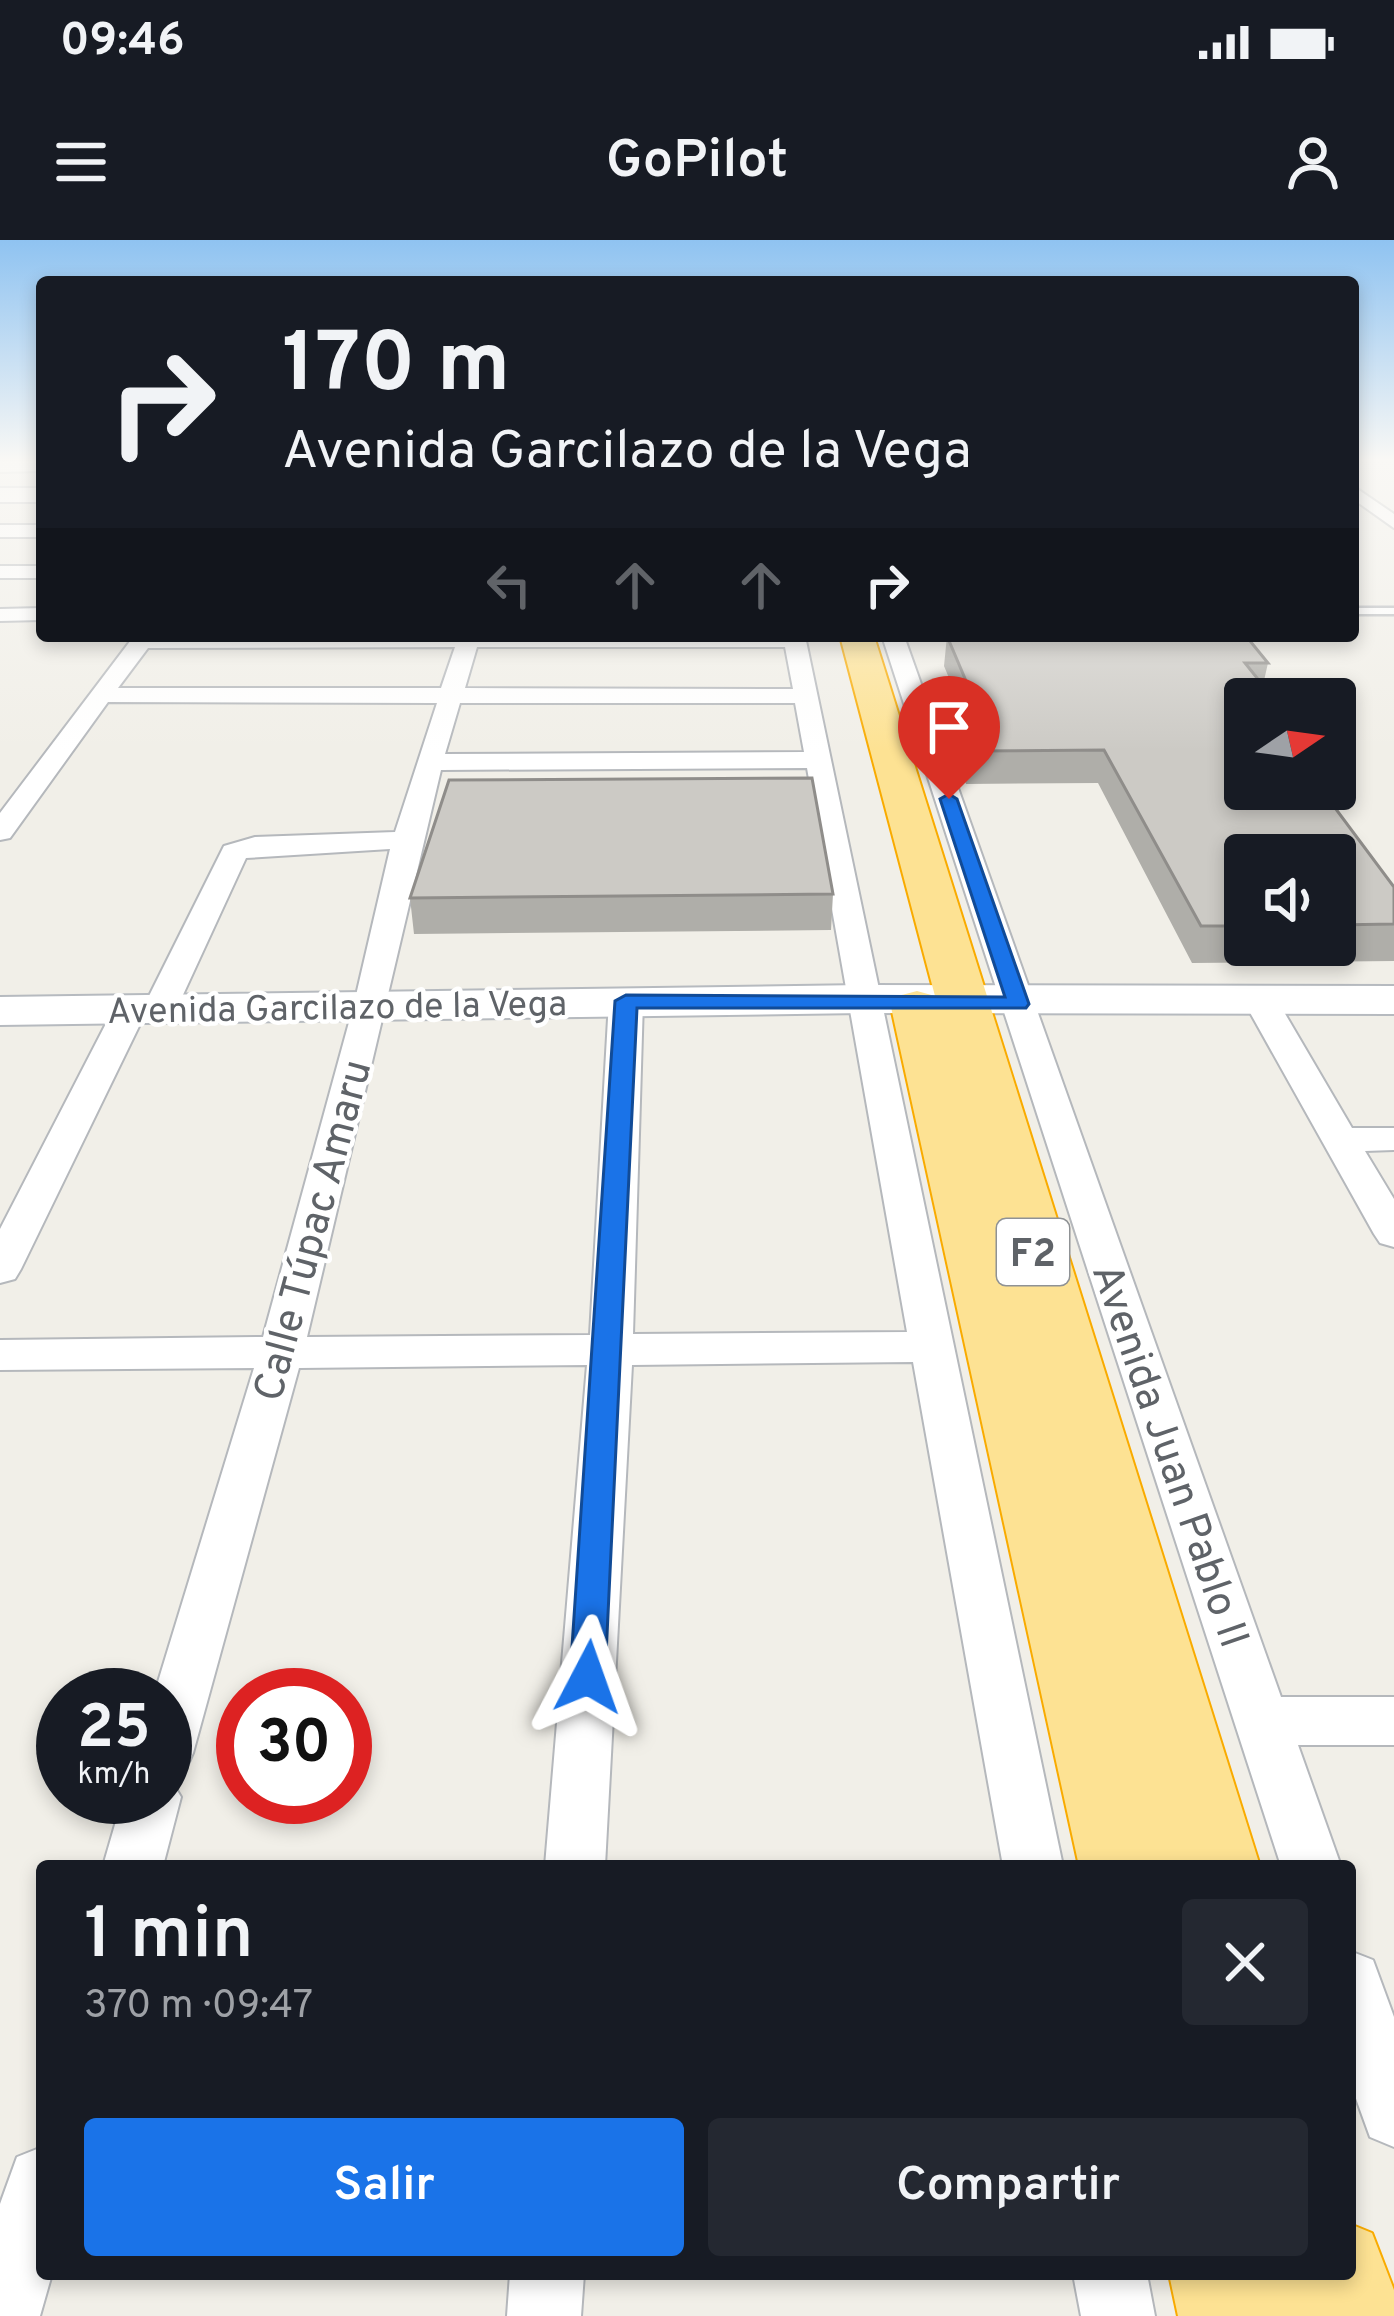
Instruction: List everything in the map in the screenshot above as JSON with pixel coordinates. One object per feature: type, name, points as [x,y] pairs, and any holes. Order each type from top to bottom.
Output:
[{"type":"highway","name":"Avenida Juan Pablo II","points":[[807,642],[939,1002],[1210,1860]]},
{"type":"highway","name":"Avenida Juan Pablo II","points":[[858,642],[1126,1860]]},
{"type":"highway","points":[[1228,2280],[1237,2316]]},
{"type":"highway","points":[[1333,2280],[1344,2316]]},
{"type":"street","points":[[0,572],[36,572]]},
{"type":"street","points":[[0,615],[36,614]]},
{"type":"street","points":[[0,832],[142,642]]},
{"type":"street","name":"Calle Túpac Amaru","points":[[190,1668],[280,1351],[371,1004],[406,840],[467,642]]},
{"type":"street","name":"Avenida Juan Pablo II","points":[[805,642],[805,695],[818,760],[939,1002],[1262,1721],[1309,1860]]},
{"type":"street","name":"Avenida Juan Pablo II","points":[[894,642],[939,1002],[934,1347],[1032,1860]]},
{"type":"street","points":[[100,695],[805,695]]},
{"type":"street","points":[[432,762],[818,760]]},
{"type":"street","points":[[0,1268],[234,852],[255,846],[406,840]]},
{"type":"street","points":[[1260,1000],[1394,1234]]},
{"type":"street","name":"Avenida Garcilazo de la Vega","points":[[0,1011],[626,1001],[1394,1000]]},
{"type":"street","points":[[575,1860],[610,1347],[626,1001]]},
{"type":"street","points":[[1340,1140],[1394,1138]]},
{"type":"street","points":[[0,1355],[934,1347]]},
{"type":"street","points":[[1262,1721],[1394,1721]]},
{"type":"street","points":[[135,1860],[145,1824]]},
{"type":"street","points":[[1356,2001],[1394,2113]]},
{"type":"street","points":[[3,2316],[36,2203]]},
{"type":"street","points":[[544,2316],[547,2280]]},
{"type":"street","points":[[1112,2280],[1118,2316]]},
{"type":"lane","points":[[1359,611],[1394,611]]},
{"type":"building","points":[[950,642],[1251,642],[1268,663],[1245,663],[1257,678],[1224,678],[1224,810],[1337,810],[1355,834],[1224,834],[1224,926],[1201,926],[1104,750],[970,751],[956,714],[980,714]]},
{"type":"building","points":[[812,778],[833,894],[410,898],[449,780]]},
{"type":"building","points":[[1356,836],[1394,887],[1394,924],[1356,925]]},
{"type":"route","points":[[588,1677],[626,1001],[863,999],[1018,1004],[949,799]]}]
